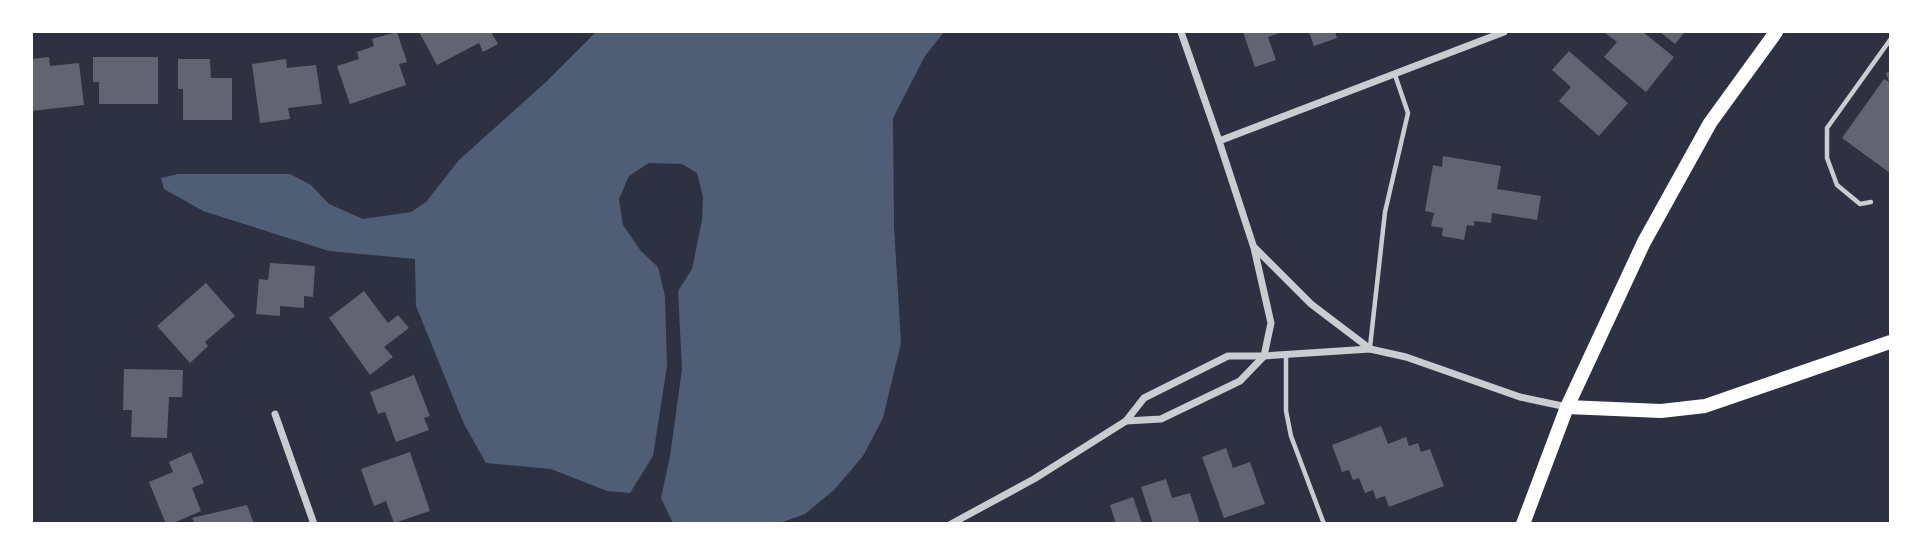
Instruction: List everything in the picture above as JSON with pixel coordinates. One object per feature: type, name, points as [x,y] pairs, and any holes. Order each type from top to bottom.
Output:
[{"type":"main road","points":[[1524,523],[1567,407],[1644,242],[1710,123],[1776,32]]},
{"type":"main road","points":[[1567,407],[1661,411],[1706,406],[1891,342]]},
{"type":"street","points":[[1126,421],[1161,419],[1240,381],[1264,356],[1271,323],[1254,248],[1181,32]]},
{"type":"street","points":[[1219,141],[1504,32]]},
{"type":"street","points":[[1254,248],[1311,304],[1370,349]]},
{"type":"street","points":[[951,523],[1034,479],[1126,421],[1144,398],[1228,356],[1370,349],[1406,357],[1520,397],[1567,407]]},
{"type":"street","points":[[275,414],[314,523]]},
{"type":"lane","points":[[1871,202],[1860,204],[1837,185],[1827,158],[1827,128],[1891,40]]},
{"type":"lane","points":[[1370,349],[1385,212],[1408,113],[1395,74]]},
{"type":"lane","points":[[1286,354],[1286,411],[1291,436],[1324,523]]},
{"type":"water","points":[[596,32],[944,32],[925,56],[893,118],[894,226],[901,343],[883,418],[863,456],[834,490],[805,514],[780,523],[673,523],[661,498],[670,456],[682,369],[678,291],[692,269],[702,220],[703,197],[697,173],[682,164],[649,163],[629,176],[619,199],[623,225],[641,251],[658,267],[665,296],[667,366],[653,456],[630,493],[607,491],[551,469],[486,463],[464,424],[416,306],[415,259],[329,251],[203,211],[164,189],[161,178],[178,174],[290,174],[311,185],[329,204],[363,219],[411,212],[426,202],[459,160],[547,81]]},
{"type":"building","points":[[397,32],[407,62],[399,64],[406,85],[350,104],[337,66],[359,59],[357,52],[374,46],[372,39]]},
{"type":"building","points":[[419,32],[491,32],[498,44],[483,52],[479,43],[437,65]]},
{"type":"building","points":[[1243,32],[1282,32],[1268,37],[1276,60],[1255,67]]},
{"type":"building","points":[[1309,32],[1335,32],[1337,38],[1314,46]]},
{"type":"building","points":[[1604,32],[1643,32],[1674,57],[1646,92],[1604,57],[1617,42]]},
{"type":"building","points":[[1660,32],[1685,32],[1675,44]]},
{"type":"building","points":[[1569,51],[1628,103],[1599,136],[1559,101],[1571,87],[1552,70]]},
{"type":"building","points":[[49,57],[50,66],[79,63],[84,105],[32,111],[32,59]]},
{"type":"building","points":[[93,57],[158,57],[158,104],[99,104],[99,82],[93,82]]},
{"type":"building","points":[[178,59],[210,59],[211,78],[232,78],[232,120],[183,120],[183,89],[178,89]]},
{"type":"building","points":[[286,59],[287,68],[316,65],[322,104],[288,108],[290,119],[260,123],[252,64]]},
{"type":"building","points":[[1890,71],[1890,173],[1842,138],[1884,79],[1889,82],[1886,73]]},
{"type":"building","points":[[1443,156],[1501,166],[1497,189],[1541,196],[1537,220],[1492,213],[1491,223],[1474,221],[1474,226],[1467,225],[1464,240],[1442,236],[1443,228],[1431,226],[1434,213],[1425,211],[1433,165],[1442,167]]},
{"type":"building","points":[[270,263],[315,266],[313,297],[304,296],[304,308],[280,306],[280,316],[256,314],[259,279],[268,280]]},
{"type":"building","points":[[206,283],[235,316],[205,342],[208,346],[190,363],[157,326]]},
{"type":"building","points":[[364,291],[388,323],[398,315],[409,328],[384,347],[393,357],[370,375],[329,318]]},
{"type":"building","points":[[124,369],[183,370],[182,397],[169,397],[167,438],[131,437],[132,410],[123,410]]},
{"type":"building","points":[[414,375],[430,416],[424,418],[429,430],[396,442],[385,412],[378,414],[370,392]]},
{"type":"building","points":[[1381,426],[1388,444],[1406,437],[1409,446],[1418,443],[1421,452],[1430,449],[1444,486],[1389,507],[1385,496],[1376,499],[1373,490],[1365,493],[1359,478],[1353,480],[1349,470],[1342,472],[1332,445]]},
{"type":"building","points":[[1226,448],[1233,468],[1250,462],[1265,504],[1224,518],[1202,457]]},
{"type":"building","points":[[191,452],[204,483],[192,488],[201,511],[166,524],[149,482],[173,472],[169,462]]},
{"type":"building","points":[[410,452],[430,511],[394,523],[386,501],[374,506],[361,469]]},
{"type":"building","points":[[1166,479],[1172,498],[1190,493],[1200,524],[1153,524],[1141,487]]},
{"type":"building","points":[[1133,497],[1142,524],[1116,524],[1110,505]]},
{"type":"building","points":[[247,505],[254,524],[195,524],[192,518]]}]
